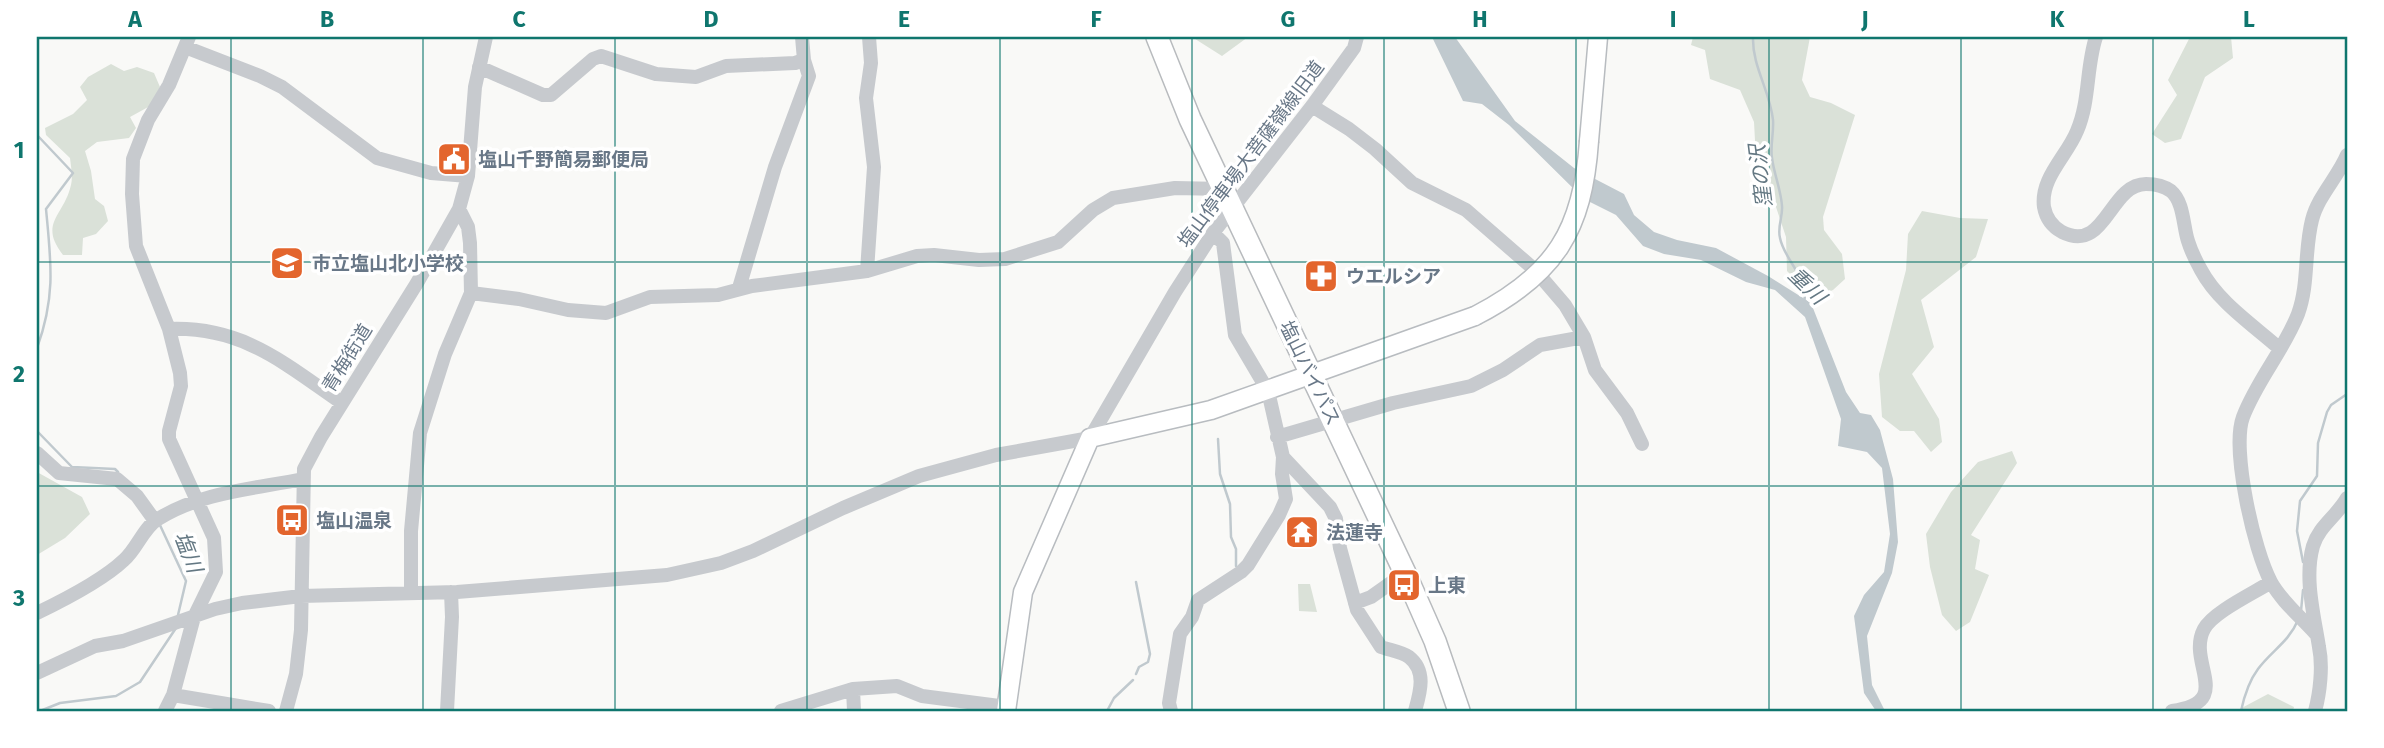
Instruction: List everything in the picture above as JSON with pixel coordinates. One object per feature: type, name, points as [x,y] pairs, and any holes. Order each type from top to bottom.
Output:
[{"type":"highway","name":"塩山バイパス","points":[[1157,37],[1190,119],[1405,573],[1435,641],[1459,711]]},
{"type":"main road","points":[[1006,709],[1023,592],[1090,438],[1211,410],[1268,391],[1475,316],[1525,287],[1555,253],[1572,225],[1580,204],[1587,174],[1598,37]]},
{"type":"street","name":"青梅街道","points":[[286,711],[296,674],[301,630],[303,479],[309,458],[417,283],[459,209],[468,176],[479,67],[486,37]]},
{"type":"street","points":[[739,288],[771,179],[809,76],[802,37]]},
{"type":"street","points":[[867,271],[874,167],[866,98],[871,63],[869,37]]},
{"type":"street","name":"塩山停車場大菩薩嶺線旧道","points":[[1090,438],[1175,292],[1213,233],[1227,198],[1312,106],[1354,48],[1357,37]]},
{"type":"street","points":[[2096,37],[2083,116],[2076,134],[2050,177],[2044,196],[2047,217],[2059,231],[2078,236],[2099,228],[2131,187],[2154,184],[2165,188],[2173,193],[2178,201],[2189,242],[2210,284],[2280,349]]},
{"type":"street","points":[[165,711],[173,695],[193,617],[216,572],[214,538],[169,439],[181,386],[169,329],[136,246],[132,194],[133,159],[141,134],[169,85],[184,40],[282,87],[377,158],[431,173],[468,176]]},
{"type":"street","points":[[479,67],[543,95],[551,95],[601,55],[656,74],[696,77],[726,66],[795,63],[804,60]]},
{"type":"street","points":[[1312,106],[1366,142],[1412,183],[1466,210],[1535,270],[1565,305],[1584,337],[1595,370],[1627,413],[1642,444]]},
{"type":"street","points":[[2316,634],[2271,582],[2258,548],[2239,451],[2239,429],[2251,400],[2291,331],[2301,306],[2315,211],[2347,155]]},
{"type":"street","points":[[471,293],[519,299],[568,310],[606,313],[650,297],[718,295],[739,288],[867,271],[917,256],[979,260],[1005,258],[1058,242],[1093,210],[1113,198],[1175,188],[1227,198]]},
{"type":"street","points":[[411,593],[411,531],[420,433],[445,354],[471,293],[468,227],[459,209]]},
{"type":"street","points":[[1171,711],[1169,703],[1180,634],[1192,617],[1198,600],[1248,565],[1286,499],[1282,474],[1283,457],[1268,391],[1235,335],[1223,243],[1213,233]]},
{"type":"street","points":[[169,329],[201,329],[230,337],[275,356],[342,402]]},
{"type":"street","points":[[1278,437],[1393,402],[1471,386],[1503,370],[1541,345],[1584,337]]},
{"type":"street","points":[[37,673],[95,646],[123,641],[242,603],[301,596],[451,592],[667,575],[721,563],[919,476],[996,455],[1090,438]]},
{"type":"street","points":[[37,453],[59,473],[117,479],[159,518]]},
{"type":"street","points":[[1283,457],[1330,506],[1336,520],[1340,548],[1355,603],[1381,648],[1408,656],[1415,663],[1422,687],[1415,711]]},
{"type":"street","points":[[37,613],[68,598],[125,560],[159,518],[195,500],[303,479]]},
{"type":"street","points":[[2315,711],[2320,656],[2310,581],[2314,544],[2323,527],[2347,498]]},
{"type":"street","points":[[1355,603],[1371,597],[1405,573]]},
{"type":"street","points":[[2172,711],[2194,707],[2202,700],[2205,675],[2199,641],[2206,625],[2271,582]]},
{"type":"street","points":[[447,711],[451,592]]},
{"type":"street","points":[[781,711],[853,689],[897,686],[935,698],[1006,709]]},
{"type":"street","points":[[853,689],[854,711]]},
{"type":"street","points":[[173,695],[269,711]]},
{"type":"shaded area","points":[[1192,37],[1248,37],[1222,56]]},
{"type":"shaded area","points":[[1432,37],[1455,37],[1515,121],[1574,168],[1624,194],[1634,215],[1654,232],[1716,248],[1811,303],[1846,392],[1860,413],[1871,415],[1880,430],[1893,479],[1898,542],[1892,573],[1867,636],[1872,685],[1885,711],[1876,711],[1864,693],[1854,616],[1864,595],[1884,572],[1890,534],[1882,468],[1867,452],[1838,446],[1841,419],[1805,317],[1775,290],[1746,282],[1701,260],[1664,254],[1643,246],[1616,215],[1584,199],[1509,125],[1482,104],[1463,101]]},
{"type":"shaded area","points":[[1693,37],[1810,37],[1802,80],[1810,97],[1831,103],[1855,115],[1823,217],[1824,230],[1842,254],[1845,279],[1833,290],[1814,298],[1787,271],[1786,237],[1768,183],[1756,159],[1754,122],[1740,90],[1710,79],[1705,50],[1691,45]]},
{"type":"shaded area","points":[[2190,37],[2231,37],[2233,58],[2205,77],[2181,139],[2165,143],[2152,134],[2177,95],[2168,80]]},
{"type":"shaded area","points":[[111,64],[124,71],[137,67],[154,73],[160,87],[150,106],[130,117],[136,128],[129,138],[97,142],[85,151],[95,199],[104,206],[108,221],[96,234],[83,238],[82,255],[63,255],[56,244],[53,227],[71,185],[70,158],[46,135],[45,128],[73,114],[87,100],[80,87],[88,77]]},
{"type":"shaded area","points":[[1922,211],[1960,218],[1988,219],[1976,257],[1921,300],[1934,347],[1912,374],[1939,419],[1942,442],[1931,452],[1914,431],[1900,431],[1882,417],[1879,374],[1906,270],[1908,234]]},
{"type":"shaded area","points":[[2012,451],[2017,463],[1971,535],[1980,540],[1975,569],[1989,575],[1970,622],[1956,631],[1942,615],[1930,567],[1926,534],[1951,492],[1978,462]]},
{"type":"shaded area","points":[[37,472],[82,497],[90,514],[65,538],[37,555]]},
{"type":"shaded area","points":[[1298,584],[1310,584],[1317,612],[1299,611]]},
{"type":"shaded area","points":[[2268,694],[2294,707],[2293,711],[2236,711]]},
{"type":"waterway","name":"窪の沢","points":[[1753,37],[1755,58],[1773,120],[1773,164],[1782,206],[1780,238],[1800,277],[1805,294],[1804,302]]},
{"type":"waterway","name":"塩川","points":[[37,135],[73,173],[46,209],[50,295],[37,348]]},
{"type":"waterway","points":[[2303,562],[2297,531],[2300,501],[2317,476],[2318,443],[2327,412],[2331,405],[2347,394]]},
{"type":"waterway","name":"塩川","points":[[37,431],[72,467],[115,469],[118,472]]},
{"type":"waterway","points":[[1218,439],[1220,474],[1230,504],[1231,537],[1236,549],[1236,566]]},
{"type":"waterway","name":"塩川","points":[[159,523],[186,581],[178,615]]},
{"type":"waterway","points":[[1136,582],[1150,654],[1148,662],[1139,667],[1136,674]]},
{"type":"waterway","points":[[2301,611],[2303,590]]},
{"type":"waterway","points":[[2241,711],[2247,689],[2255,674],[2290,634],[2298,620]]},
{"type":"waterway","name":"塩川","points":[[40,711],[60,703],[116,696],[140,682],[176,628]]},
{"type":"waterway","points":[[1107,711],[1114,698],[1133,680]]},
{"type":"place","name":"塩山千野簡易郵便局","points":[[454,159]]},
{"type":"place","name":"市立塩山北小学校","points":[[287,263]]},
{"type":"place","name":"ウエルシア","points":[[1321,276]]},
{"type":"place","name":"塩山温泉","points":[[292,520]]},
{"type":"place","name":"法蓮寺","points":[[1302,532]]},
{"type":"place","name":"上東","points":[[1404,585]]},
{"type":"water label","name":"重川","points":[[1807,286]]}]
